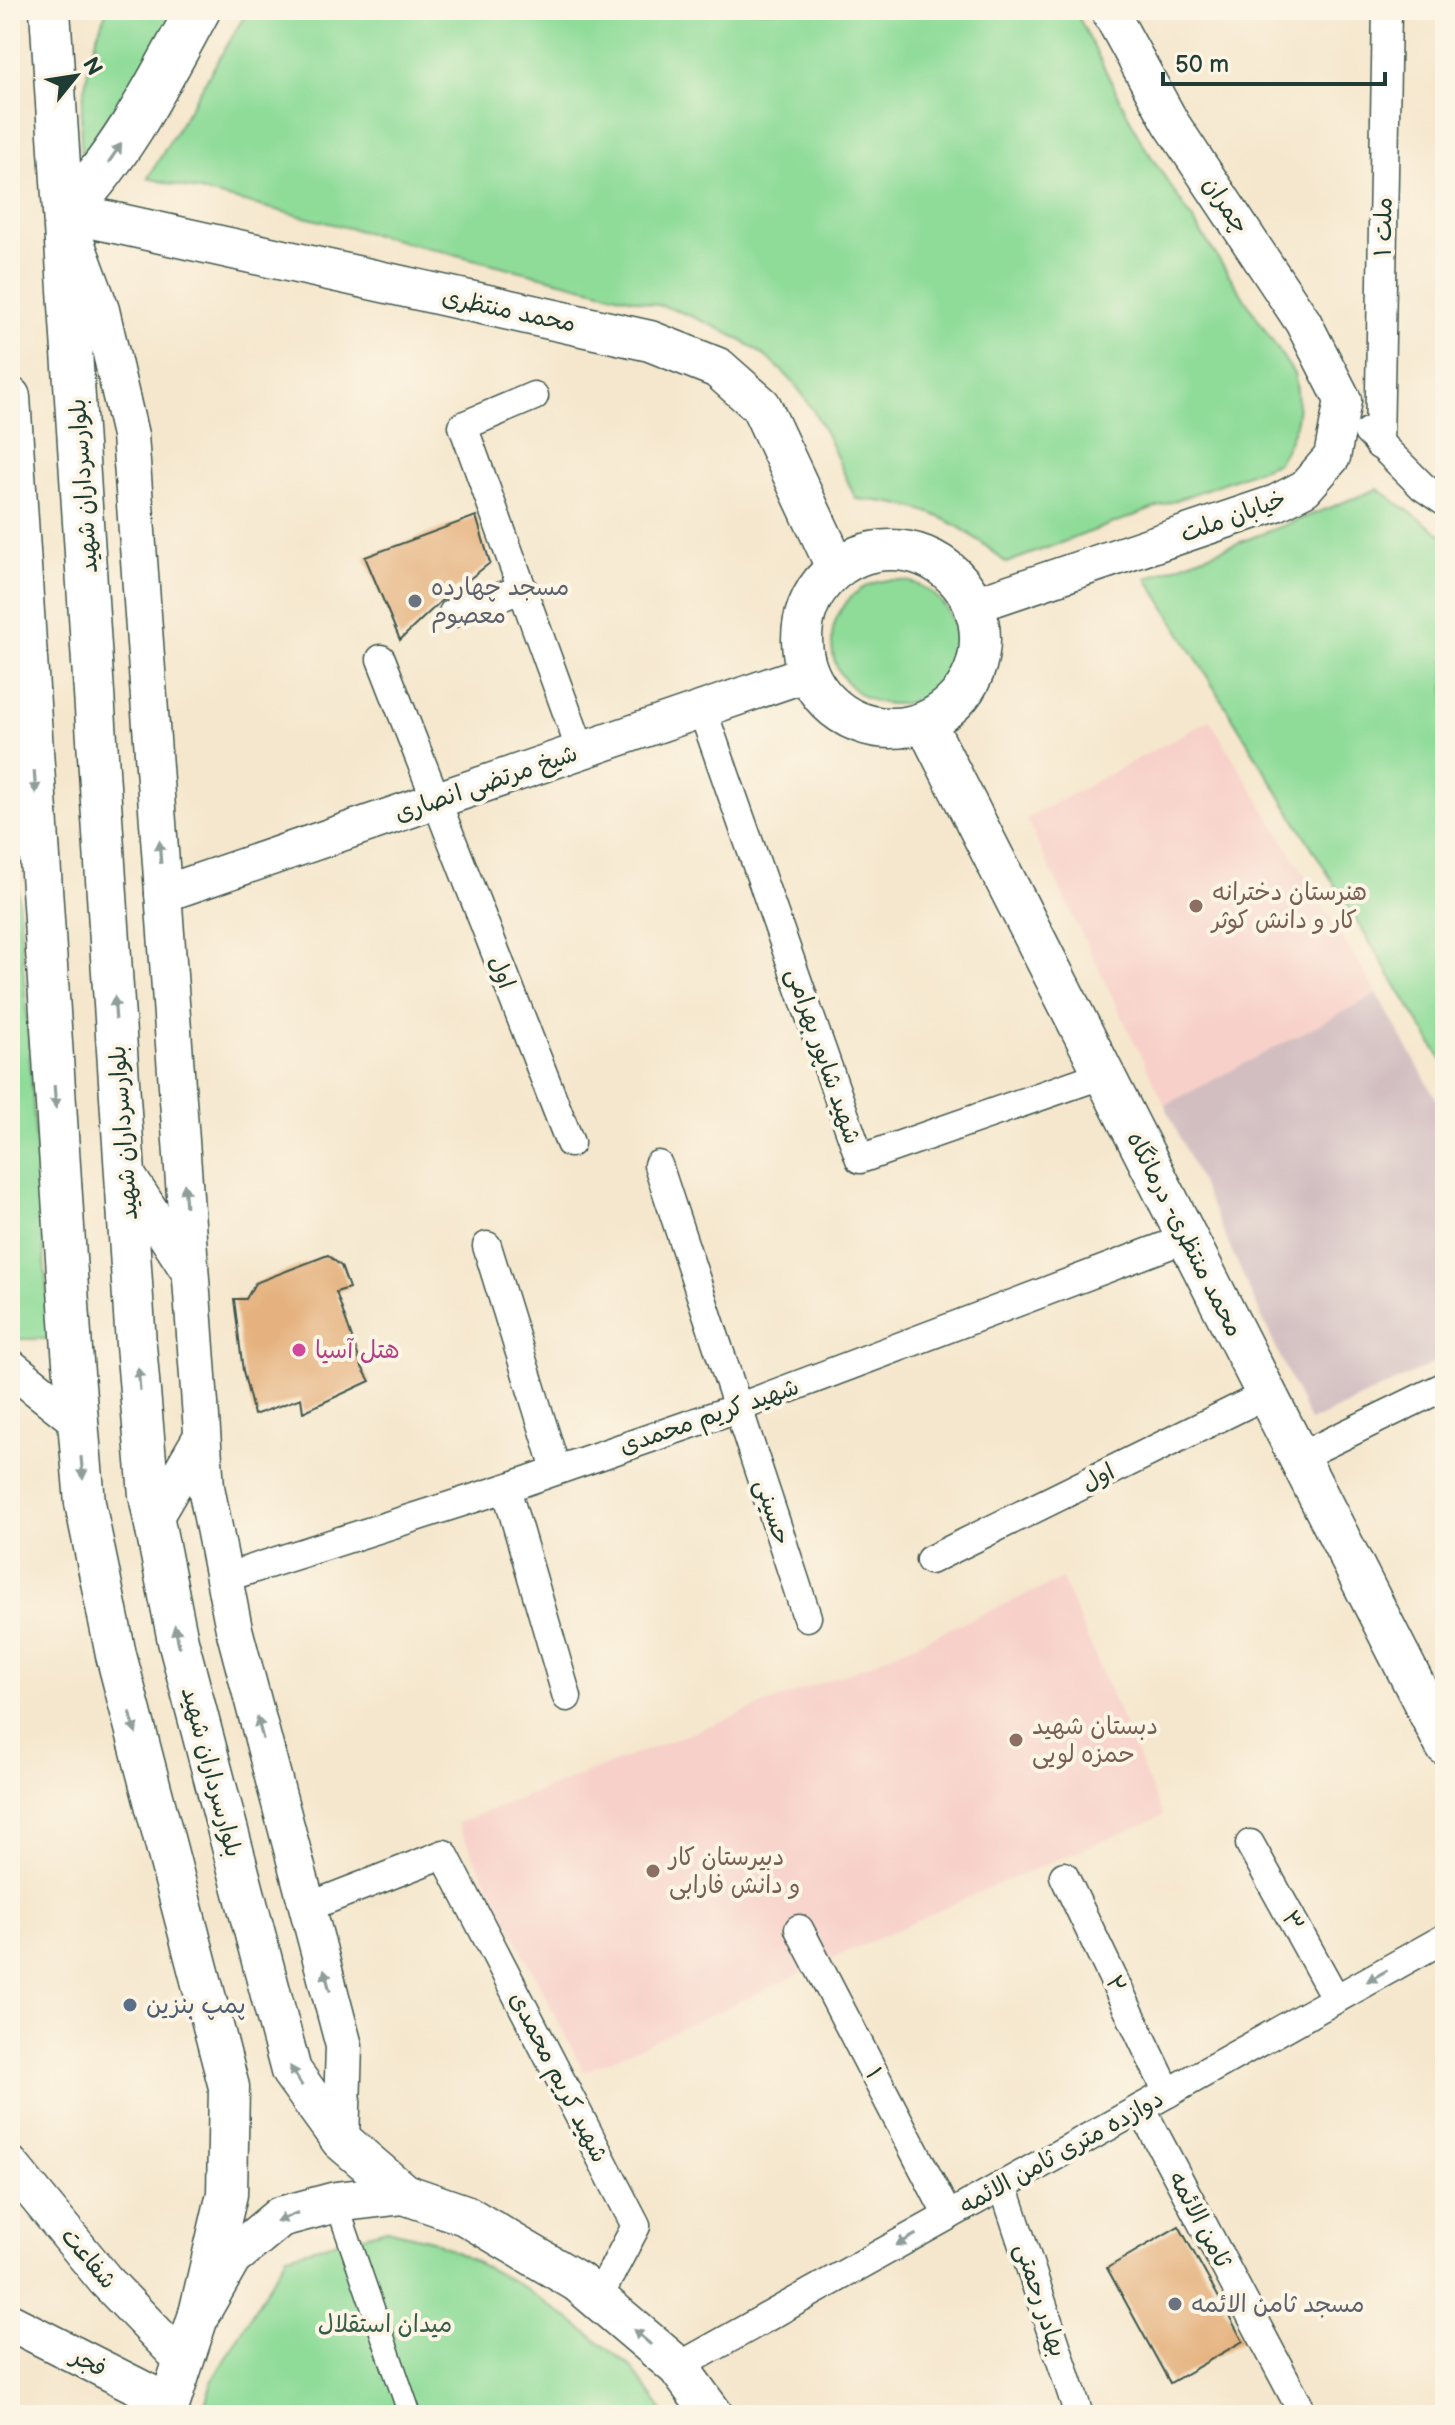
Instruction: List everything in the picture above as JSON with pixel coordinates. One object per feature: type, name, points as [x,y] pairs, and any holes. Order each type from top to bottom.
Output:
[{"type":"highway","points":[[66,212],[96,181],[134,125],[198,10]]},
{"type":"main road","name":"بلوارسرداران شهید","points":[[50,10],[66,212],[136,1345],[154,1518],[178,1641],[291,2071],[341,2140],[404,2194]]},
{"type":"main road","name":"محمد منتظری","points":[[66,212],[650,341],[718,368],[761,406],[836,567]]},
{"type":"main road","points":[[10,397],[85,1503],[116,1655],[229,2087],[227,2194],[199,2314],[167,2409]]},
{"type":"main road","points":[[879,550],[903,550],[925,556],[954,576],[974,605],[980,628],[980,651],[974,674],[962,694],[946,711],[925,722],[891,728],[856,722],[820,694],[808,673],[802,650],[802,627],[808,604],[836,567],[879,550]]},
{"type":"main road","name":"محمد منتظری- درمانگاه","points":[[925,722],[1445,1745]]},
{"type":"main road","points":[[199,2314],[231,2258],[280,2217],[336,2202],[404,2194],[465,2215],[578,2282],[678,2367],[713,2415]]},
{"type":"street","name":"چمران","points":[[1109,10],[1171,123],[1303,322],[1343,400]]},
{"type":"street","name":"ملت ۱","points":[[1379,445],[1387,10]]},
{"type":"street","points":[[66,212],[101,310],[130,435],[206,1487],[234,1629],[344,2046],[341,2140]]},
{"type":"street","points":[[534,396],[463,426],[581,751]]},
{"type":"street","points":[[1343,400],[1379,445],[1423,487],[1445,502]]},
{"type":"street","name":"خیابان ملت","points":[[974,605],[1276,503],[1305,488],[1332,457],[1343,400]]},
{"type":"street","points":[[453,613],[523,589]]},
{"type":"street","name":"اول","points":[[381,659],[570,1143]]},
{"type":"street","name":"شیخ مرتضی انصاری","points":[[163,894],[808,673]]},
{"type":"street","name":"شهید شاپور بهرامی","points":[[702,709],[860,1159],[1104,1074]]},
{"type":"street","name":"حسینی","points":[[658,1165],[807,1617]]},
{"type":"street","points":[[125,1172],[190,1272]]},
{"type":"street","name":"شهید کریم محمدی","points":[[224,1578],[506,1488],[740,1407],[1187,1238]]},
{"type":"street","points":[[487,1246],[556,1469]]},
{"type":"street","points":[[10,1367],[78,1421]]},
{"type":"street","points":[[1299,1457],[1445,1386]]},
{"type":"street","name":"اول","points":[[930,1560],[1267,1394]]},
{"type":"street","points":[[154,1518],[202,1436]]},
{"type":"street","points":[[506,1488],[567,1697]]},
{"type":"street","name":"۳","points":[[1250,1844],[1336,1999]]},
{"type":"street","name":"شهید کریم محمدی","points":[[308,1907],[444,1854],[636,2226],[598,2298]]},
{"type":"street","name":"۲","points":[[1064,1876],[1168,2093]]},
{"type":"street","name":"۱","points":[[799,1929],[948,2216]]},
{"type":"street","name":"دوازده متری ثامن الائمه","points":[[678,2367],[1445,1938]]},
{"type":"street","name":"ثامن الائمه","points":[[1141,2108],[1304,2415]]},
{"type":"street","name":"شفاعت","points":[[10,2145],[34,2193],[105,2280],[183,2361]]},
{"type":"street","points":[[10,2164],[34,2193]]},
{"type":"street","name":"بهادر رحمتی","points":[[1003,2185],[1079,2415]]},
{"type":"street","points":[[336,2202],[410,2415]]},
{"type":"street","name":"فجر","points":[[10,2322],[167,2409]]},
{"type":"shaded area","name":"هنرستان دخترانه کار و دانش کوثر","points":[[1210,720],[1377,994],[1165,1105],[1026,819]]},
{"type":"shaded area","points":[[1377,994],[1445,1114],[1445,1358],[1310,1422],[1165,1105]]},
{"type":"shaded area","points":[[1062,1579],[1163,1816],[991,1887],[584,2072],[457,1823],[870,1664]]},
{"type":"green space","points":[[107,10],[178,10],[83,171],[81,131],[84,89],[93,48]]},
{"type":"green space","points":[[248,10],[1075,10],[1141,141],[1294,374],[1298,398],[1296,420],[1289,442],[1277,463],[1006,563],[971,535],[937,516],[900,504],[856,499],[820,422],[792,382],[763,355],[710,324],[673,309],[148,178]]},
{"type":"green space","points":[[1378,489],[1445,537],[1445,1065],[1147,578]]},
{"type":"green space","points":[[894,580],[918,584],[938,598],[952,618],[956,642],[952,666],[938,686],[918,700],[894,704],[870,700],[850,686],[836,666],[832,642],[836,618],[850,598],[870,584]]},
{"type":"green space","points":[[10,784],[50,1339],[10,1339]]},
{"type":"green space","name":"میدان استقلال","points":[[387,2229],[432,2240],[513,2281],[630,2366],[666,2415],[202,2415],[212,2381],[287,2255]]},
{"type":"building","name":"مسجد چهارده معصوم","points":[[476,516],[490,563],[441,601],[400,640],[365,557]]},
{"type":"building","name":"هتل آسیا","points":[[328,1255],[341,1266],[349,1288],[336,1292],[362,1367],[370,1381],[303,1412],[301,1398],[254,1415],[243,1371],[234,1299],[246,1299],[255,1283]]},
{"type":"building","name":"مسجد ثامن الائمه","points":[[1179,2226],[1243,2341],[1170,2383],[1107,2268]]},
{"type":"place","name":"مسجد چهارده معصوم","points":[[415,601]]},
{"type":"place","name":"هنرستان دخترانه کار و دانش کوثر","points":[[1196,906]]},
{"type":"place","name":"هتل آسیا","points":[[299,1350]]},
{"type":"place","name":"دبستان شهید حمزه لویی","points":[[1016,1740]]},
{"type":"place","name":"دبیرستان کار و دانش فارابی","points":[[653,1871]]},
{"type":"place","name":"پمپ بنزین","points":[[130,2005]]},
{"type":"place","name":"مسجد ثامن الائمه","points":[[1175,2304]]}]
